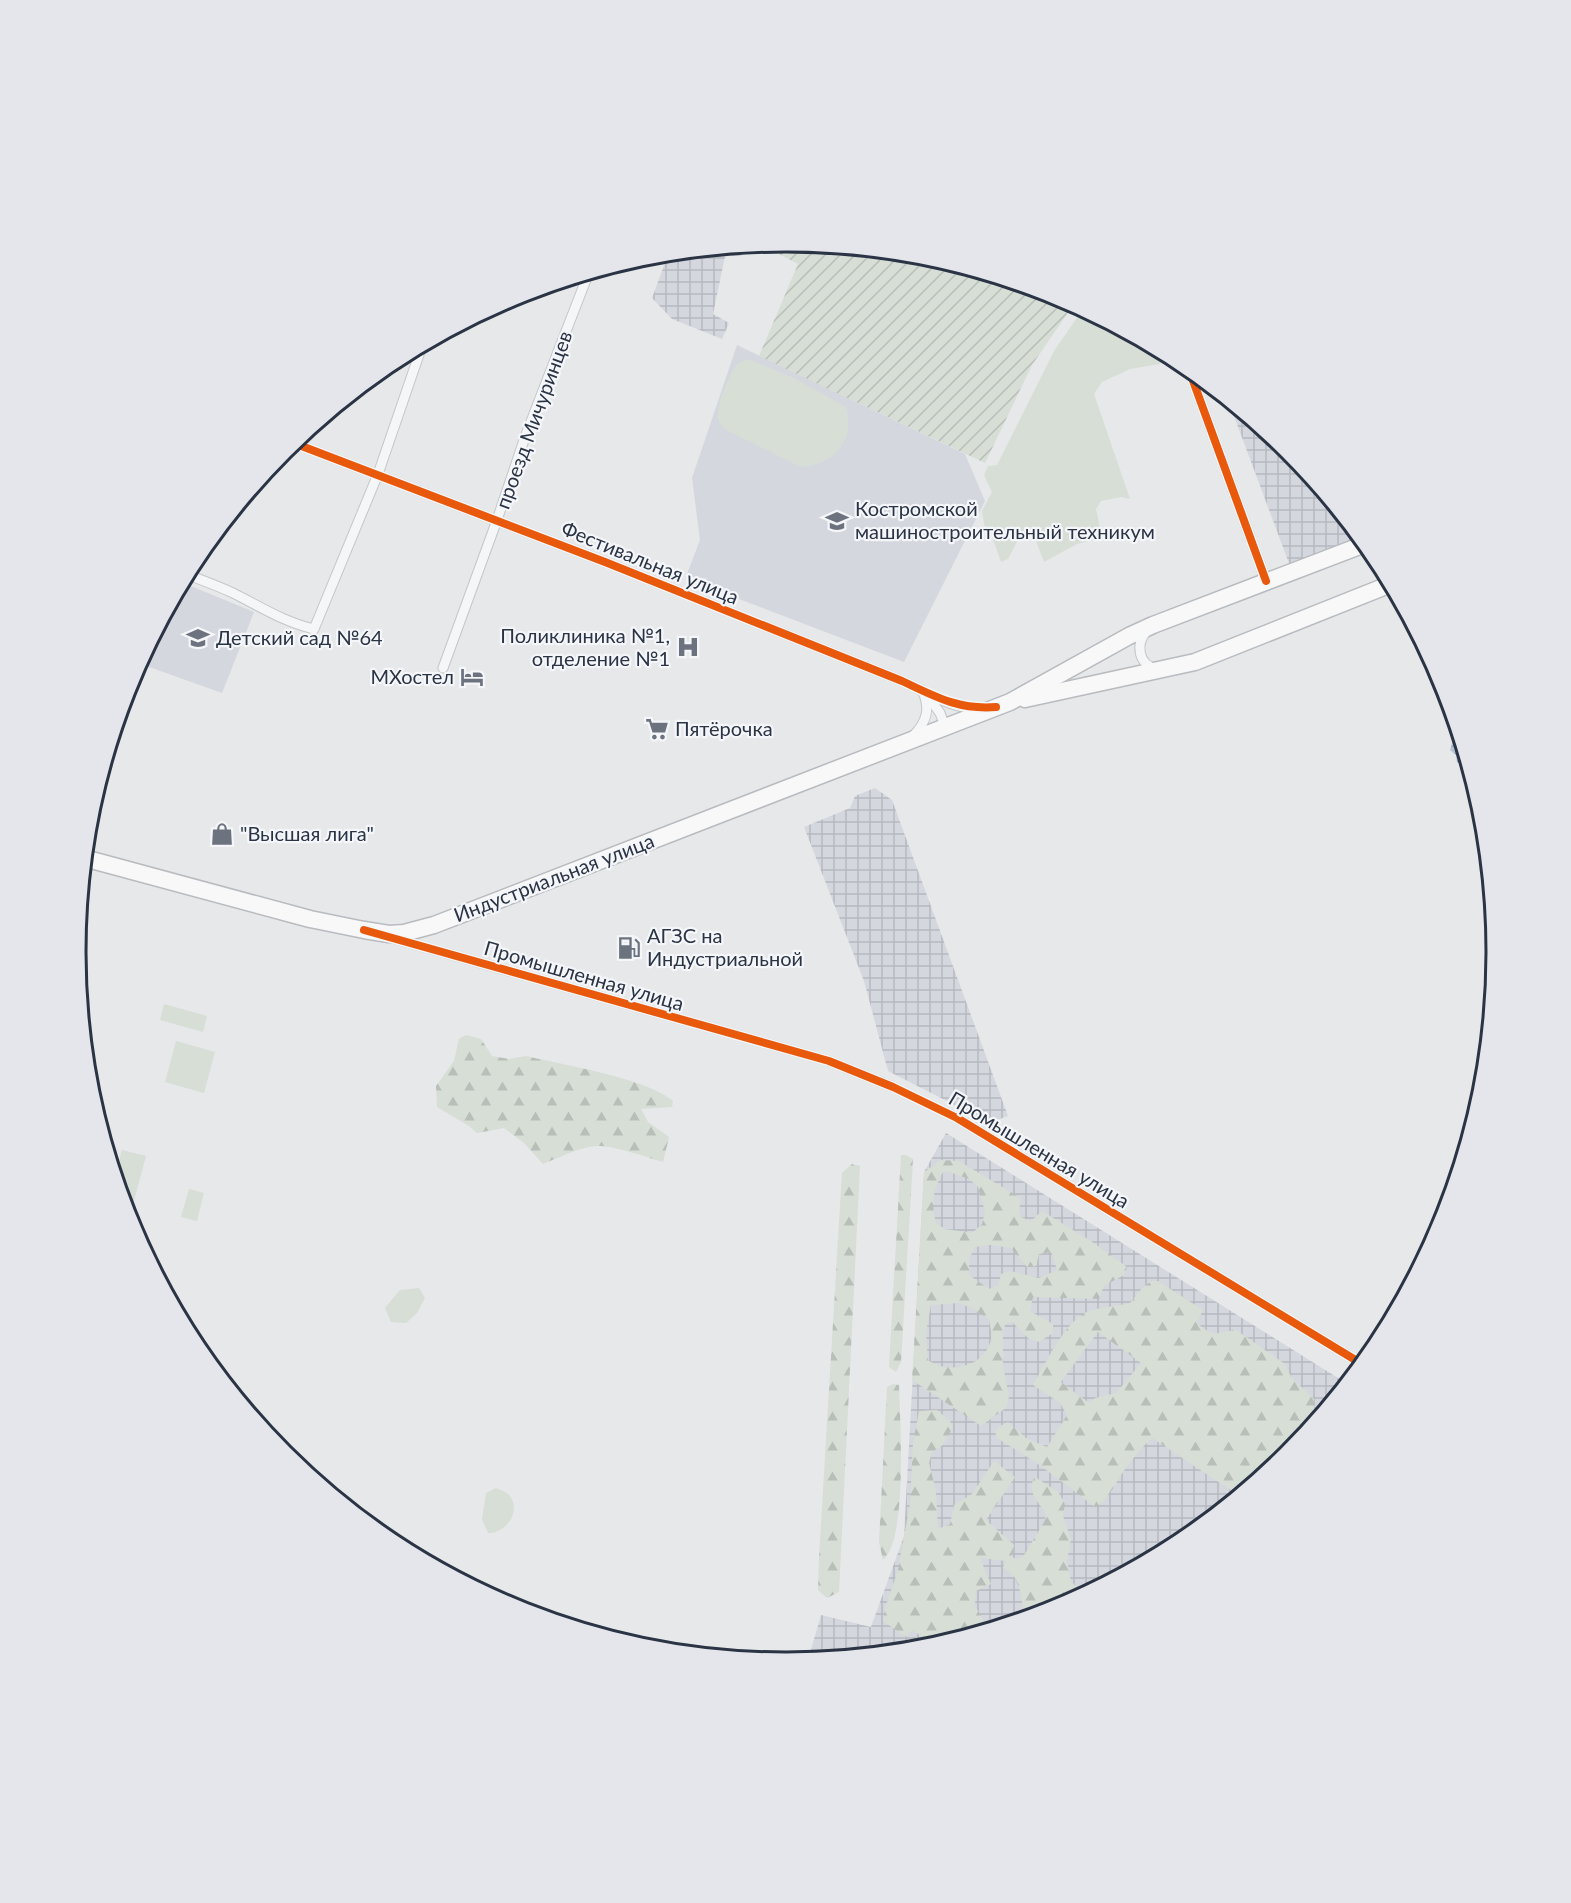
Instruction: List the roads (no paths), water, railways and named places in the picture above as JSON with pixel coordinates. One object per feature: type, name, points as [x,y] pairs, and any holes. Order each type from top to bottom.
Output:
[{"type":"highway","name":"Индустриальная улица","points":[[91,860],[310,919],[364,930],[404,933],[434,925],[1003,704],[1153,625],[1357,547]]},
{"type":"highway","name":"Индустриальная улица","points":[[1003,704],[1195,662],[1383,587]]},
{"type":"street","name":"проезд Мичуринцев","points":[[443,668],[525,437],[586,281]]},
{"type":"street","points":[[194,577],[296,625],[314,629],[378,474],[419,356]]},
{"type":"street","points":[[1194,383],[1266,582]]},
{"type":"street","name":"Фестивальная улица","points":[[302,446],[497,520],[922,690],[940,700],[976,709],[1003,704]]},
{"type":"street","points":[[1153,625],[1142,637],[1138,648],[1142,659],[1149,667],[1165,670]]},
{"type":"street","points":[[922,690],[940,712],[945,726]]},
{"type":"street","points":[[906,741],[925,721],[926,700],[922,690]]},
{"type":"street","name":"Промышленная улица","points":[[364,930],[829,1061],[893,1087],[957,1118],[1354,1359]]},
{"type":"water","points":[[1452,740],[1460,765],[1457,762],[1456,755],[1450,750]]},
{"type":"place","name":"Костромской машиностроительный техникум","points":[[837,521]]},
{"type":"place","name":"Детский сад №64","points":[[198,638]]},
{"type":"place","name":"Поликлиника №1, отделение №1","points":[[688,647]]},
{"type":"place","name":"МХостел","points":[[472,677]]},
{"type":"place","name":"Пятёрочка","points":[[657,729]]},
{"type":"place","name":"\"Высшая лига\"","points":[[222,834]]},
{"type":"place","name":"АГЗС на Индустриальной","points":[[629,948]]}]
